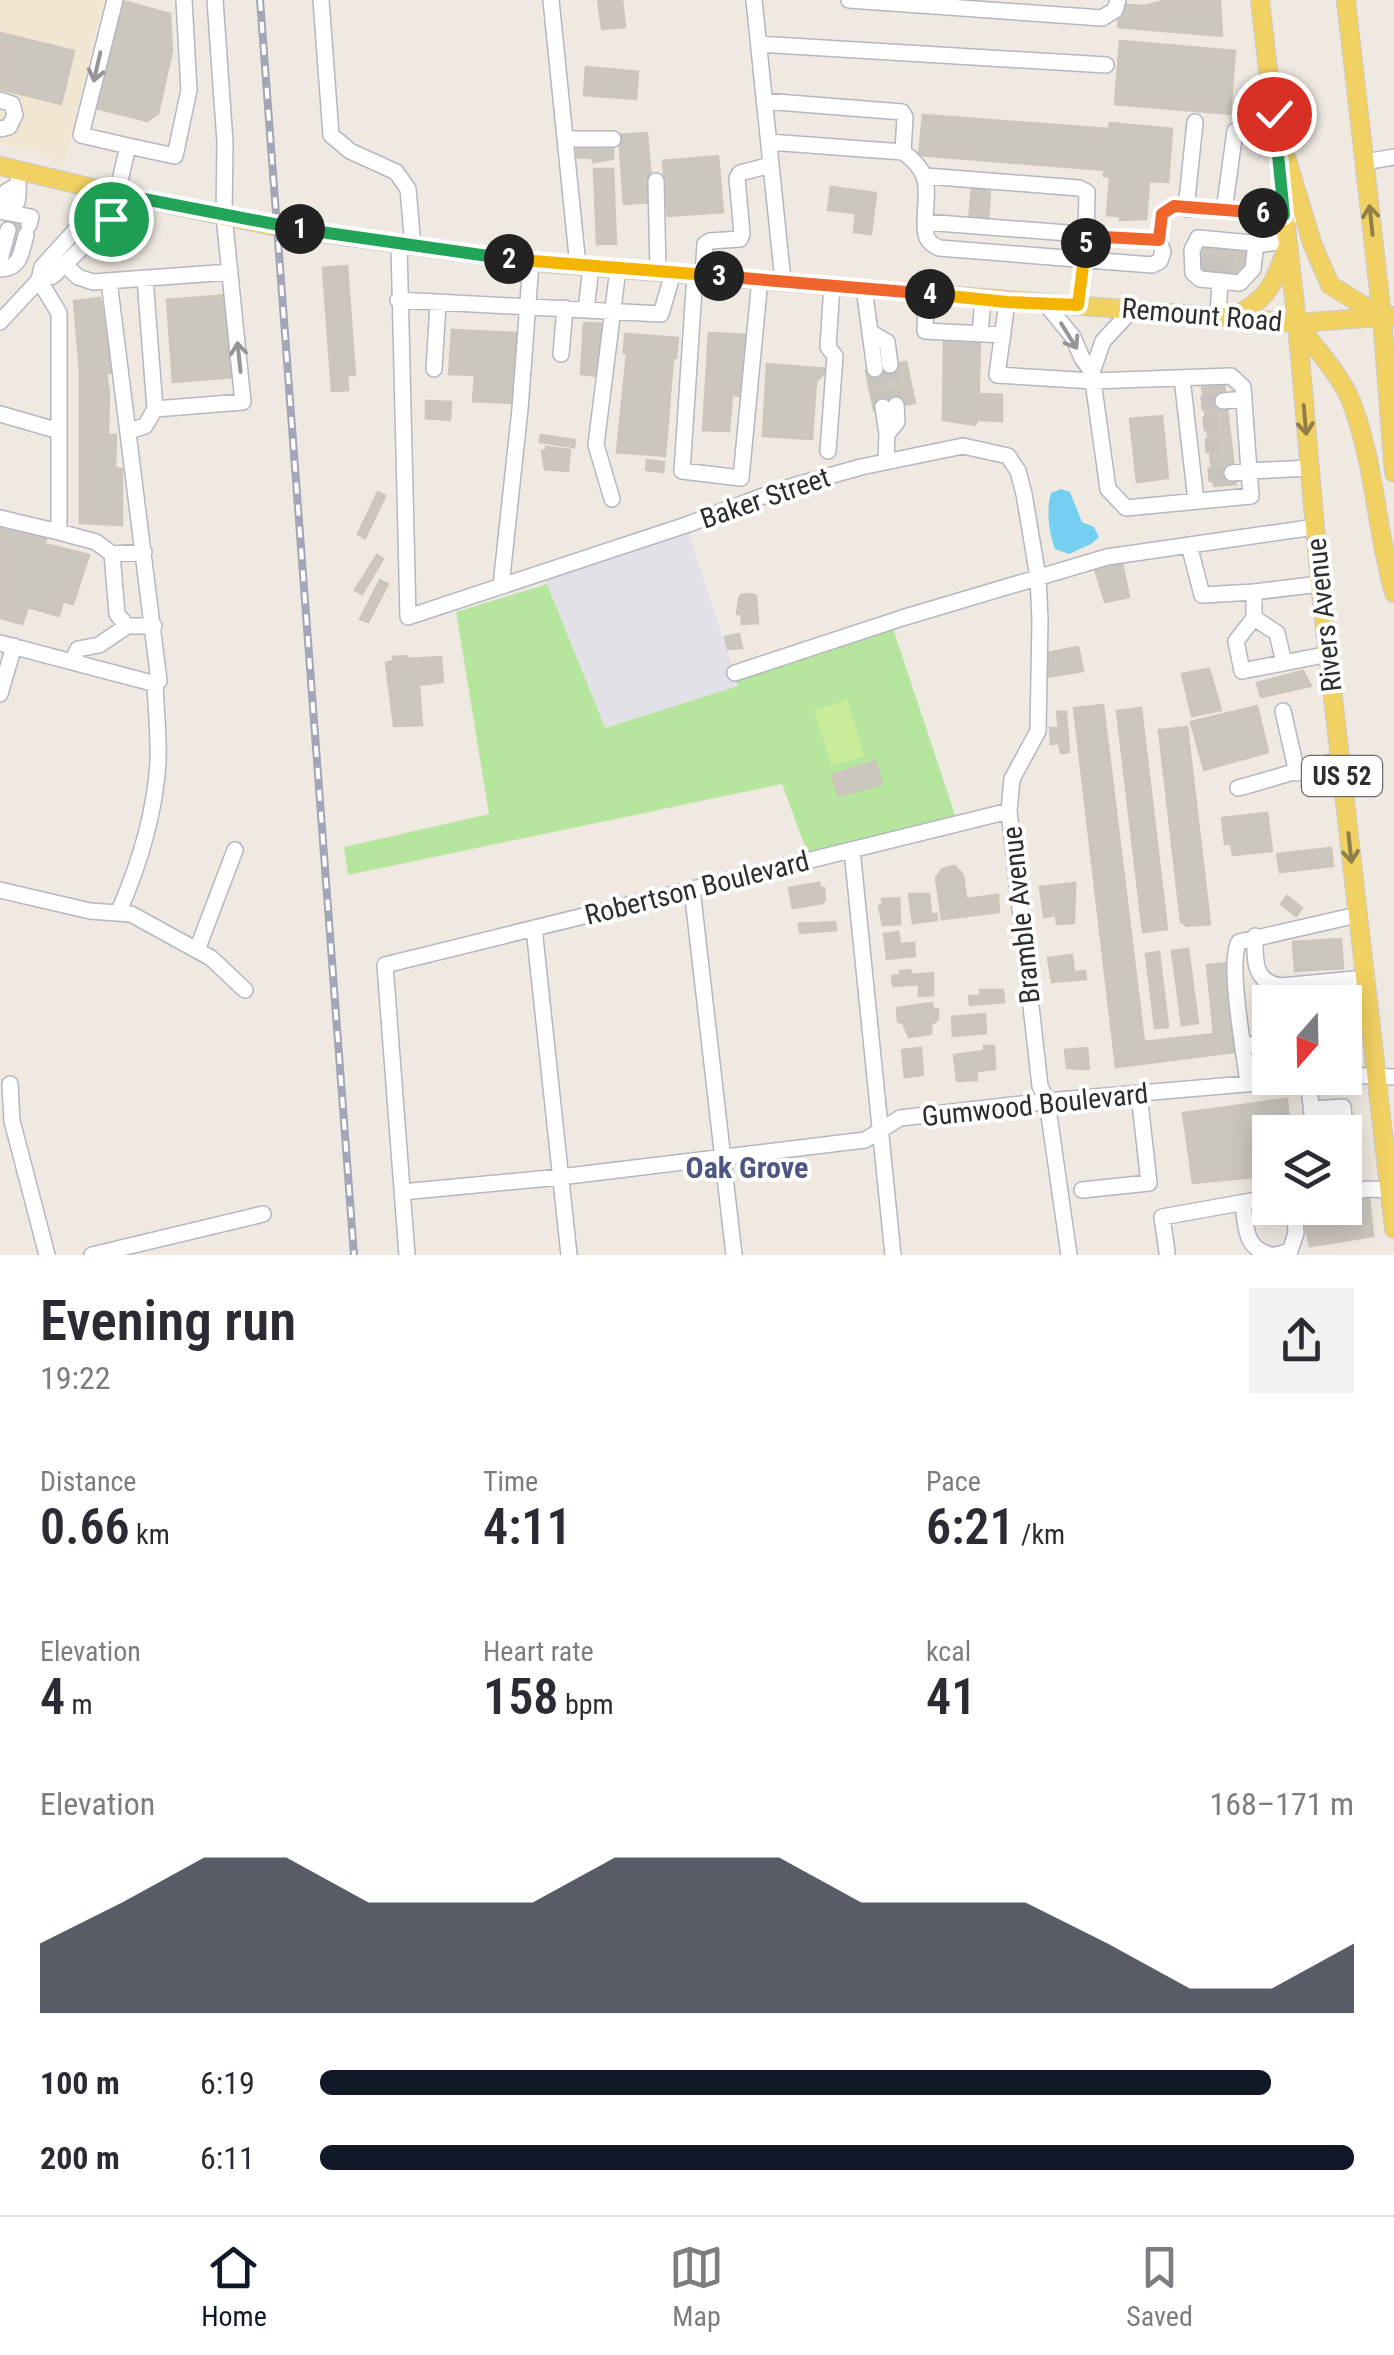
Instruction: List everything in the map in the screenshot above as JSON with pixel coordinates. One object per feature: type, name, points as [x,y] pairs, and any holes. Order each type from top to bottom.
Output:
[{"type":"main road","points":[[1260,0],[1274,114],[1293,215],[1330,285],[1388,317]]},
{"type":"main road","points":[[1346,0],[1388,317],[1394,473]]},
{"type":"main road","name":"Remount Road","points":[[0,166],[18,178],[224,216],[531,262],[1297,323],[1388,317]]},
{"type":"main road","name":"Rivers Avenue","points":[[1293,215],[1287,243],[1320,584],[1370,1024],[1385,1076],[1394,1229]]},
{"type":"main road","points":[[1224,317],[1252,308],[1271,288],[1287,243]]},
{"type":"main road","points":[[1297,323],[1350,398],[1388,539],[1394,593]]},
{"type":"street","points":[[114,0],[81,135],[174,156],[189,90],[184,0]]},
{"type":"street","points":[[155,409],[243,402],[224,216],[225,142],[215,0]]},
{"type":"street","points":[[321,0],[331,135],[350,151],[396,172],[408,189],[406,245],[398,300],[661,314],[666,272],[656,182]]},
{"type":"street","points":[[551,0],[586,310]]},
{"type":"street","points":[[754,0],[783,281]]},
{"type":"street","points":[[849,0],[1102,18],[1114,10],[1118,0]]},
{"type":"street","points":[[759,44],[1106,64]]},
{"type":"street","points":[[0,100],[12,104],[16,115],[8,127],[0,129]]},
{"type":"street","points":[[764,100],[902,112],[903,152]]},
{"type":"street","points":[[1186,208],[1195,122]]},
{"type":"street","points":[[1224,211],[1235,131]]},
{"type":"street","points":[[564,139],[614,139]]},
{"type":"street","points":[[769,142],[903,152],[926,176],[925,236],[939,248],[1152,264],[1160,261],[1163,252],[1159,240],[1162,214],[1174,206],[1293,215]]},
{"type":"street","points":[[39,280],[53,276],[111,219],[128,146]]},
{"type":"street","points":[[1365,162],[1394,157]]},
{"type":"street","points":[[760,279],[741,478],[682,471],[705,244],[740,239],[737,178],[771,165]]},
{"type":"street","points":[[926,176],[1080,188],[1087,192],[1078,305]]},
{"type":"street","points":[[0,260],[8,215],[4,200],[18,178]]},
{"type":"street","points":[[0,322],[39,280],[42,267],[92,212],[118,194]]},
{"type":"street","points":[[0,270],[18,264],[30,218],[8,215]]},
{"type":"street","points":[[925,222],[1159,240]]},
{"type":"street","points":[[1256,243],[1254,269],[1240,283],[1218,277],[1200,279],[1193,273],[1192,250],[1198,238],[1220,245],[1256,243],[1287,243]]},
{"type":"street","points":[[501,586],[531,262]]},
{"type":"street","points":[[64,264],[84,281],[230,272]]},
{"type":"street","points":[[612,499],[596,444],[618,269]]},
{"type":"street","points":[[1218,277],[1224,317]]},
{"type":"street","points":[[128,431],[145,426],[155,409],[145,278]]},
{"type":"street","points":[[39,280],[59,313],[59,532]]},
{"type":"street","points":[[109,281],[160,674],[155,684]]},
{"type":"street","points":[[828,452],[836,356],[828,347],[832,285]]},
{"type":"street","points":[[864,288],[870,332],[882,367]]},
{"type":"street","points":[[926,293],[925,331],[1002,336]]},
{"type":"street","name":"Baker Street","points":[[398,300],[405,425],[408,617],[780,490],[886,461],[963,446],[1008,456],[1018,471],[1038,577]]},
{"type":"street","points":[[980,334],[983,300]]},
{"type":"street","points":[[1007,302],[997,375],[1093,376],[1182,378],[1231,376],[1243,387],[1247,442],[1240,472],[1251,496],[1126,508],[1108,489],[1093,376],[1073,336],[1044,302]]},
{"type":"street","points":[[434,368],[438,304]]},
{"type":"street","points":[[561,354],[566,308]]},
{"type":"street","points":[[1093,376],[1103,342],[1132,310]]},
{"type":"street","points":[[1182,378],[1193,404],[1200,476],[1196,502]]},
{"type":"street","points":[[1223,401],[1244,399]]},
{"type":"street","points":[[886,461],[887,434],[897,422],[889,406]]},
{"type":"street","points":[[0,414],[59,431]]},
{"type":"street","points":[[1226,422],[1245,420]]},
{"type":"street","points":[[1228,444],[1247,442]]},
{"type":"street","points":[[1240,472],[1310,468]]},
{"type":"street","points":[[0,518],[96,542],[112,554],[144,552]]},
{"type":"street","points":[[735,673],[1107,557],[1315,526]]},
{"type":"street","points":[[1188,545],[1202,594],[1320,584]]},
{"type":"street","points":[[112,554],[117,614],[127,626]]},
{"type":"street","name":"Bramble Avenue","points":[[1038,577],[1038,731],[1012,780],[1009,811],[1040,1086],[1047,1101],[1069,1255]]},
{"type":"street","points":[[1254,592],[1254,618],[1236,641],[1242,671],[1329,654]]},
{"type":"street","points":[[1254,618],[1278,633],[1284,663]]},
{"type":"street","points":[[72,662],[78,650],[100,645],[127,626],[154,626]]},
{"type":"street","points":[[0,694],[7,645],[155,684]]},
{"type":"street","points":[[118,911],[135,873],[158,761],[155,684]]},
{"type":"street","points":[[1283,710],[1296,773]]},
{"type":"street","points":[[1238,788],[1340,760]]},
{"type":"street","name":"Robertson Boulevard","points":[[402,1192],[385,965],[1009,811]]},
{"type":"street","points":[[197,950],[235,850]]},
{"type":"street","points":[[852,850],[893,1255]]},
{"type":"street","points":[[692,889],[734,1255]]},
{"type":"street","points":[[0,890],[90,911],[118,911],[165,930],[197,950],[245,990]]},
{"type":"street","points":[[1248,1084],[1235,948],[1239,942],[1255,936],[1358,915]]},
{"type":"street","points":[[534,928],[569,1255]]},
{"type":"street","points":[[1255,936],[1256,965],[1261,980],[1268,984],[1365,978]]},
{"type":"street","points":[[1362,1025],[1370,1024]]},
{"type":"street","points":[[1244,1046],[1252,1045]]},
{"type":"street","points":[[10,1084],[12,1120],[47,1255]]},
{"type":"street","name":"Gumwood Boulevard","points":[[402,1192],[865,1140],[900,1118],[1252,1084]]},
{"type":"street","points":[[1082,1190],[1149,1183],[1140,1094]]},
{"type":"street","points":[[1310,1095],[1313,1115]]},
{"type":"street","points":[[1312,1109],[1343,1107],[1344,1115]]},
{"type":"street","points":[[1362,1190],[1392,1184]]},
{"type":"street","points":[[402,1192],[407,1255]]},
{"type":"street","points":[[1243,1203],[1248,1239],[1257,1252],[1274,1255],[1290,1251],[1295,1225]]},
{"type":"street","points":[[1168,1252],[1162,1218],[1252,1203]]},
{"type":"street","points":[[94,1255],[262,1214]]},
{"type":"shaded area","points":[[0,0],[104,0],[63,168],[41,153],[0,144]]},
{"type":"shaded area","points":[[686,525],[739,686],[604,728],[542,571]]},
{"type":"green space","points":[[547,584],[605,728],[738,686],[735,673],[891,622],[958,824],[810,860],[782,784],[348,875],[344,847],[489,814],[456,612]]},
{"type":"green space","points":[[848,700],[864,757],[831,765],[814,710]]},
{"type":"water","points":[[1061,489],[1070,492],[1082,522],[1094,527],[1099,537],[1069,554],[1055,549],[1049,521],[1051,493]]},
{"type":"building","points":[[119,0],[170,14],[172,51],[158,114],[147,121],[92,107]]},
{"type":"building","points":[[598,0],[622,0],[625,27],[602,29]]},
{"type":"building","points":[[1168,0],[1220,1],[1222,36],[1118,27],[1120,4],[1143,6]]},
{"type":"building","points":[[0,33],[74,51],[61,104],[0,89]]},
{"type":"building","points":[[1120,41],[1235,51],[1230,114],[1115,104]]},
{"type":"building","points":[[586,67],[638,72],[636,99],[584,95]]},
{"type":"building","points":[[923,115],[1109,129],[1110,123],[1172,129],[1168,182],[1149,181],[1146,219],[1120,220],[1120,216],[1107,215],[1110,177],[1104,176],[1105,170],[919,155]]},
{"type":"building","points":[[647,133],[653,202],[624,204],[619,135]]},
{"type":"building","points":[[577,141],[613,141],[613,159],[593,162],[592,158],[577,157]]},
{"type":"building","points":[[718,156],[723,212],[668,216],[663,161]]},
{"type":"building","points":[[594,169],[613,169],[616,244],[597,244]]},
{"type":"building","points":[[831,187],[876,193],[871,234],[854,232],[856,213],[828,210]]},
{"type":"building","points":[[972,188],[990,190],[988,222],[969,220]]},
{"type":"building","points":[[15,220],[34,228],[16,260],[7,258],[4,228],[5,221]]},
{"type":"building","points":[[1198,248],[1246,251],[1245,273],[1197,270]]},
{"type":"building","points":[[347,266],[355,375],[347,375],[348,390],[332,391],[323,268]]},
{"type":"building","points":[[227,295],[233,377],[173,382],[167,300]]},
{"type":"building","points":[[100,298],[112,373],[106,373],[108,435],[116,435],[115,468],[122,469],[122,525],[80,523],[80,370],[74,301]]},
{"type":"building","points":[[584,323],[604,324],[598,376],[581,374]]},
{"type":"building","points":[[452,330],[516,333],[513,403],[473,401],[475,375],[449,374]]},
{"type":"building","points":[[709,333],[747,335],[743,396],[732,395],[729,431],[703,430]]},
{"type":"building","points":[[625,334],[678,338],[665,456],[617,452],[627,354]]},
{"type":"building","points":[[944,338],[980,339],[975,425],[943,420]]},
{"type":"building","points":[[906,362],[915,403],[874,410],[866,371]]},
{"type":"building","points":[[767,364],[829,369],[816,381],[812,439],[763,436]]},
{"type":"building","points":[[1224,384],[1236,484],[1214,486],[1202,386]]},
{"type":"building","points":[[981,394],[1002,395],[1002,421],[980,420]]},
{"type":"building","points":[[426,401],[451,402],[450,420],[426,418]]},
{"type":"building","points":[[1162,416],[1168,478],[1137,482],[1130,419]]},
{"type":"building","points":[[541,435],[575,440],[574,447],[540,442]]},
{"type":"building","points":[[546,447],[570,450],[568,471],[545,469],[542,451],[546,452]]},
{"type":"building","points":[[647,460],[664,462],[663,472],[646,470]]},
{"type":"building","points":[[378,492],[385,496],[365,538],[358,534]]},
{"type":"building","points":[[0,523],[47,536],[45,544],[89,555],[73,604],[63,601],[59,616],[28,607],[22,624],[0,618]]},
{"type":"building","points":[[377,555],[383,559],[362,594],[355,590]]},
{"type":"building","points":[[1121,559],[1129,597],[1105,602],[1094,566]]},
{"type":"building","points":[[380,580],[388,584],[368,622],[360,619]]},
{"type":"building","points":[[741,595],[756,596],[758,623],[742,624],[741,614],[737,614],[739,599]]},
{"type":"building","points":[[739,634],[742,648],[728,649],[725,637]]},
{"type":"building","points":[[1078,647],[1083,671],[1046,677],[1043,654]]},
{"type":"building","points":[[393,657],[441,657],[443,682],[419,685],[422,725],[394,726],[386,663],[393,661]]},
{"type":"building","points":[[1209,669],[1221,710],[1192,716],[1182,674]]},
{"type":"building","points":[[1303,671],[1311,686],[1261,697],[1257,683]]},
{"type":"building","points":[[1103,705],[1144,1042],[1214,1034],[1207,965],[1226,963],[1235,1052],[1116,1067],[1074,708]]},
{"type":"building","points":[[1257,706],[1268,752],[1204,770],[1191,722]]},
{"type":"building","points":[[1141,708],[1167,929],[1143,932],[1117,711]]},
{"type":"building","points":[[1057,712],[1066,712],[1069,752],[1061,753],[1059,743],[1051,744],[1050,728],[1059,728]]},
{"type":"building","points":[[1187,727],[1210,924],[1187,926],[1181,922],[1159,730]]},
{"type":"building","points":[[875,761],[882,784],[839,796],[832,775]]},
{"type":"building","points":[[1267,813],[1272,851],[1233,855],[1231,844],[1225,844],[1222,818]]},
{"type":"building","points":[[1331,848],[1333,866],[1280,872],[1277,854]]},
{"type":"building","points":[[955,866],[963,875],[966,899],[998,895],[999,912],[942,919],[936,878],[942,869]]},
{"type":"building","points":[[819,883],[824,888],[822,903],[793,908],[789,888]]},
{"type":"building","points":[[1075,883],[1074,923],[1057,924],[1056,915],[1044,917],[1040,887]]},
{"type":"building","points":[[909,894],[929,894],[931,914],[937,914],[937,920],[913,923]]},
{"type":"building","points":[[1287,896],[1302,908],[1296,916],[1281,904]]},
{"type":"building","points":[[899,898],[900,924],[883,925],[879,906],[883,905],[882,899]]},
{"type":"building","points":[[835,922],[836,930],[800,933],[799,924]]},
{"type":"building","points":[[898,932],[900,944],[914,943],[915,956],[887,959],[884,934]]},
{"type":"building","points":[[1341,939],[1343,968],[1295,971],[1293,942]]},
{"type":"building","points":[[1188,949],[1198,1023],[1182,1025],[1172,951]]},
{"type":"building","points":[[1159,952],[1168,1027],[1155,1028],[1146,954]]},
{"type":"building","points":[[1072,955],[1074,972],[1085,971],[1086,979],[1052,982],[1048,958]]},
{"type":"building","points":[[910,970],[911,975],[933,973],[933,995],[919,996],[919,984],[893,986],[892,976]]},
{"type":"building","points":[[980,990],[1003,990],[1004,1002],[970,1005],[969,996],[981,996]]},
{"type":"building","points":[[932,1003],[933,1009],[938,1009],[938,1019],[931,1025],[931,1034],[909,1037],[903,1023],[898,1022],[897,1008]]},
{"type":"building","points":[[985,1014],[986,1033],[953,1036],[952,1017]]},
{"type":"building","points":[[984,1046],[994,1046],[995,1069],[977,1071],[977,1080],[957,1081],[954,1055],[984,1051]]},
{"type":"building","points":[[921,1048],[923,1075],[905,1077],[902,1050]]},
{"type":"building","points":[[1087,1048],[1089,1069],[1067,1068],[1065,1050]]},
{"type":"building","points":[[1287,1099],[1288,1115],[1252,1115],[1252,1177],[1193,1183],[1183,1113]]},
{"type":"building","points":[[1369,1199],[1373,1236],[1310,1246],[1305,1225],[1362,1225],[1362,1200]]},
{"type":"tunnel","points":[[1210,270],[1212,249]]},
{"type":"tunnel","points":[[1225,271],[1227,250]]},
{"type":"tunnel","points":[[890,365],[896,405]]},
{"type":"tunnel","points":[[875,369],[883,407]]},
{"type":"tunnel","points":[[1201,403],[1223,401]]},
{"type":"tunnel","points":[[1203,424],[1225,422]]},
{"type":"tunnel","points":[[1205,446],[1228,444]]},
{"type":"tunnel","points":[[1208,475],[1232,473]]},
{"type":"railway","points":[[260,0],[354,1255]]},
{"type":"district","name":"Oak Grove","points":[[747,1167]]},
{"type":"route","points":[[111,219],[118,194],[278,227],[531,262],[1078,305],[1086,236],[1159,240],[1162,214],[1174,206],[1284,215],[1274,114]]}]
